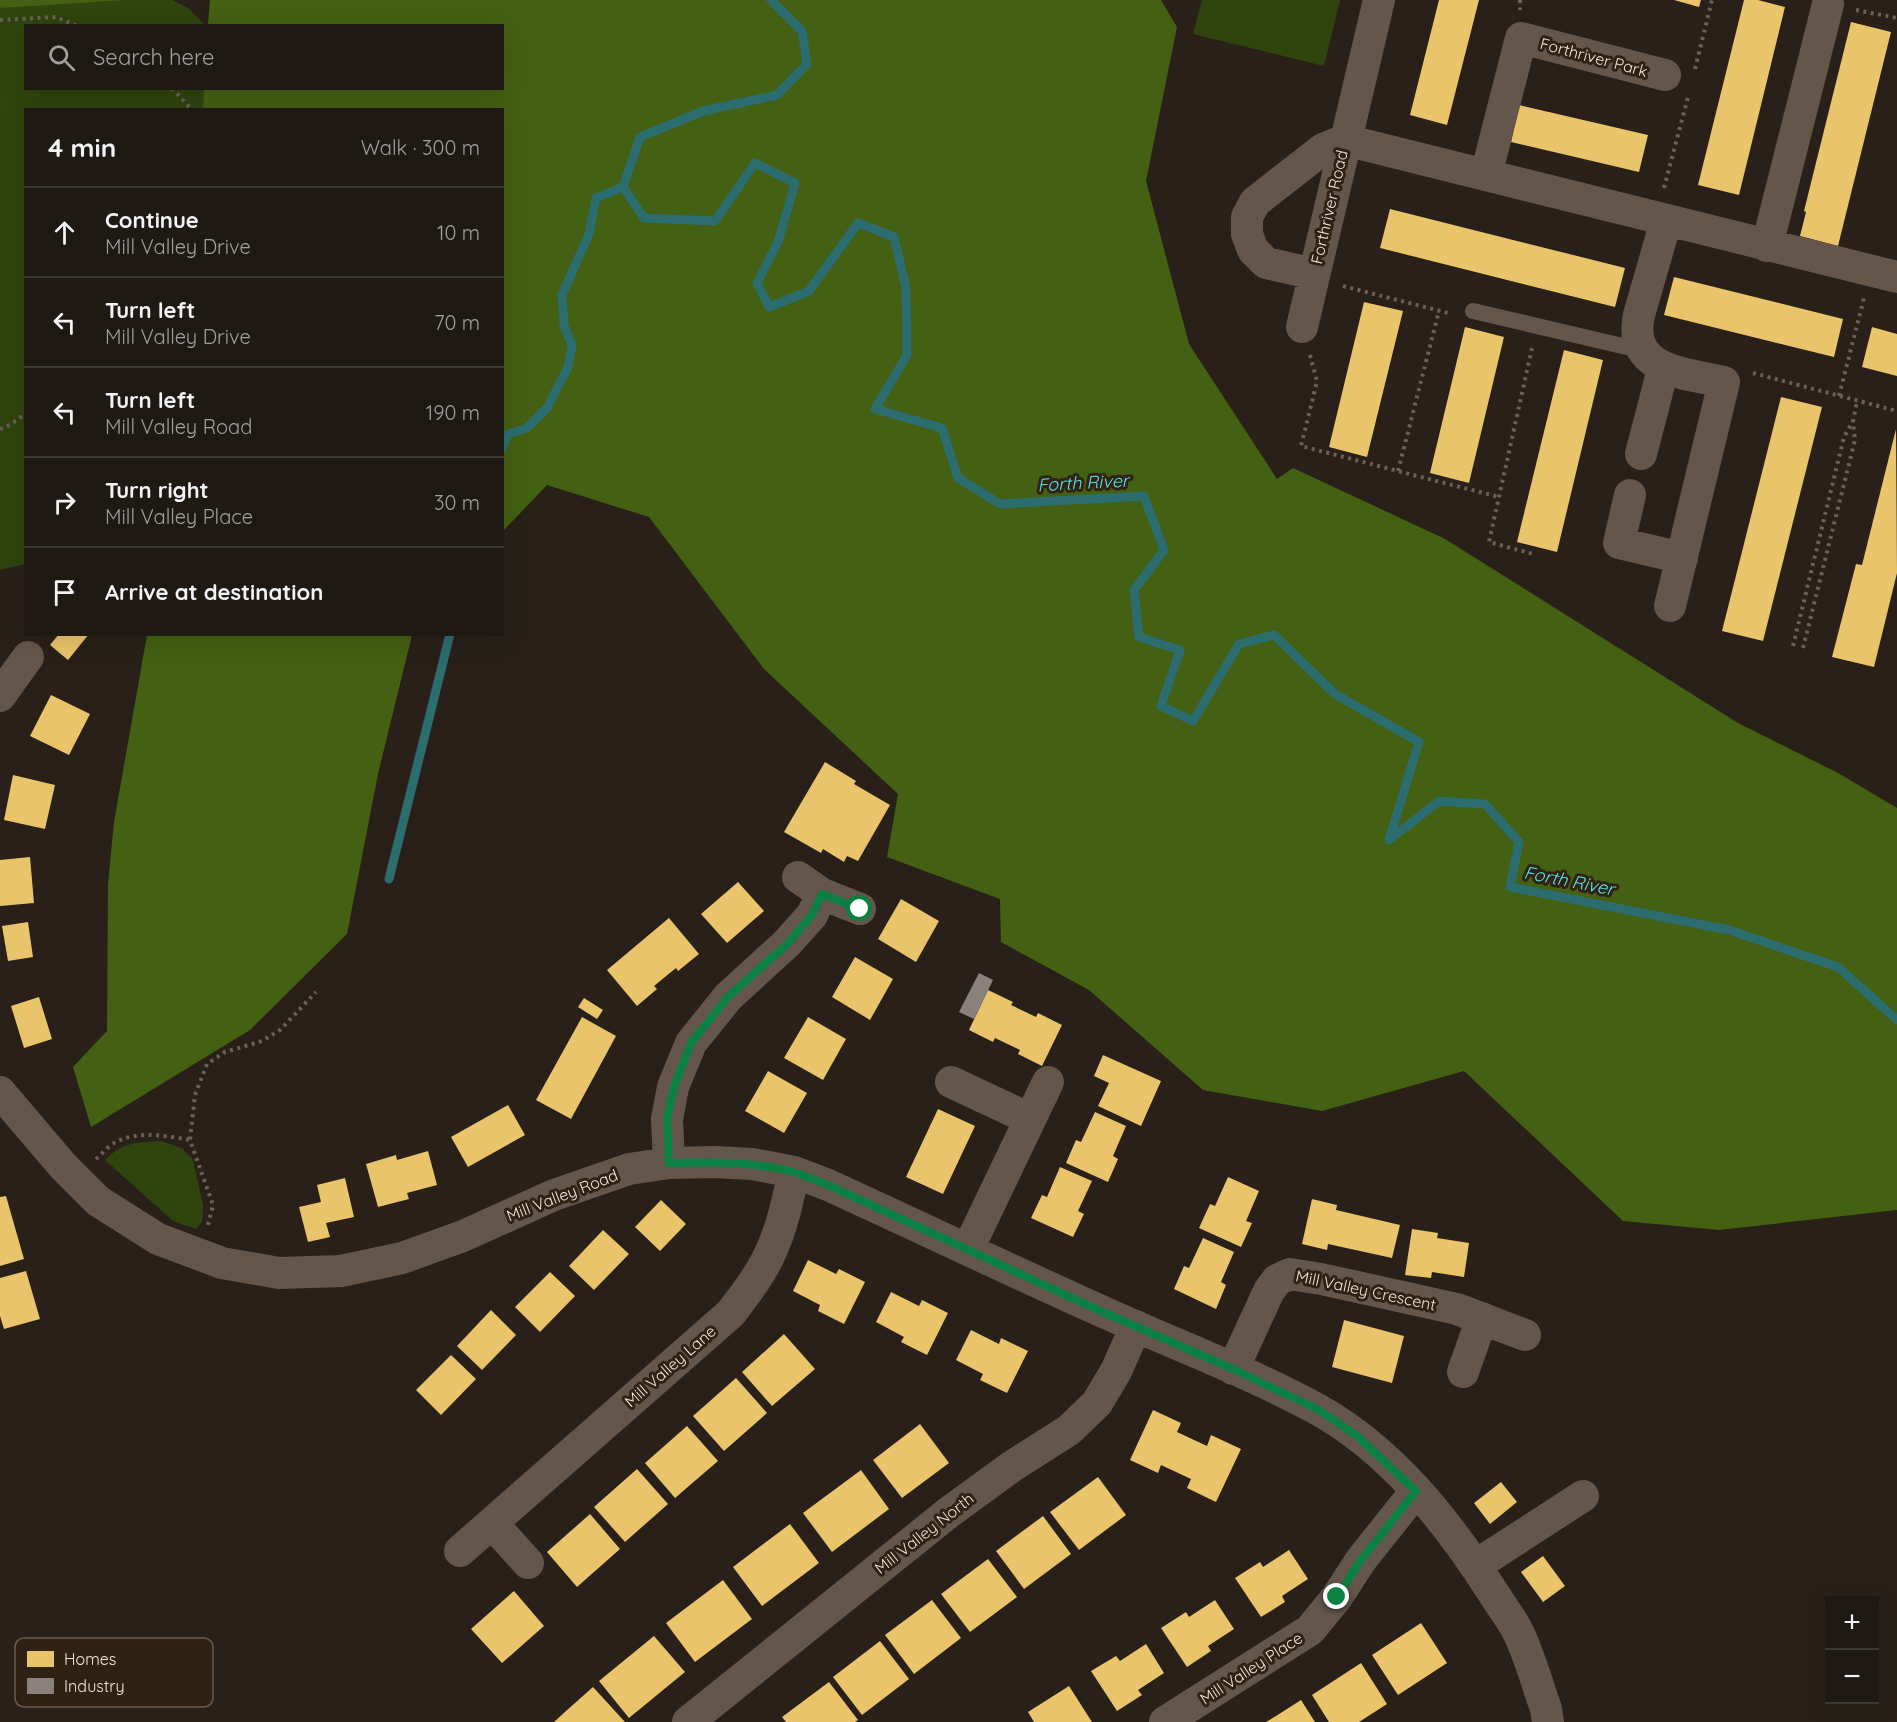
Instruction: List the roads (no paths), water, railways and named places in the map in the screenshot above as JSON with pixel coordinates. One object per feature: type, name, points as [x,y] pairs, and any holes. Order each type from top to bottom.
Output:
[{"type":"street","name":"Forthriver Road","points":[[1302,327],[1379,0]]},
{"type":"street","points":[[1767,246],[1828,4]]},
{"type":"street","name":"Forthriver Park","points":[[1486,176],[1521,38],[1682,81]]},
{"type":"street","name":"Forthriver Road","points":[[1314,274],[1266,262],[1254,250],[1247,234],[1247,217],[1255,202],[1323,149],[1345,140]]},
{"type":"street","points":[[1345,140],[1884,274]]},
{"type":"street","points":[[1661,220],[1636,329],[1640,345],[1653,360],[1724,382],[1671,606]]},
{"type":"street","points":[[1641,454],[1653,360]]},
{"type":"street","points":[[1630,495],[1619,543],[1682,558]]},
{"type":"street","points":[[0,696],[28,657]]},
{"type":"street","points":[[669,1163],[667,1119],[674,1087],[691,1043],[728,997],[787,944],[812,915],[810,885],[860,909]]},
{"type":"street","points":[[951,1082],[1030,1119]]},
{"type":"street","points":[[968,1249],[1048,1082]]},
{"type":"street","name":"Mill Valley Road","points":[[0,1092],[63,1166],[98,1201],[158,1239],[222,1263],[279,1273],[341,1271],[402,1258],[463,1236],[554,1195],[629,1169],[669,1163],[714,1161],[752,1164],[794,1172],[828,1185],[1233,1369],[1319,1410],[1357,1436],[1416,1491],[1447,1527],[1475,1566],[1518,1631],[1546,1709],[1548,1722]]},
{"type":"street","name":"Mill Valley Lane","points":[[460,1551],[731,1313],[754,1283],[772,1249],[786,1208],[794,1172]]},
{"type":"street","name":"Mill Valley Crescent","points":[[1233,1369],[1269,1291],[1277,1280],[1290,1274],[1457,1309],[1525,1335]]},
{"type":"street","points":[[1463,1372],[1482,1318]]},
{"type":"street","name":"Mill Valley North","points":[[688,1722],[948,1513],[1011,1467],[1069,1430],[1097,1403],[1116,1371],[1136,1326]]},
{"type":"street","name":"Mill Valley Place","points":[[1165,1722],[1310,1630],[1337,1597],[1361,1560],[1416,1491]]},
{"type":"street","points":[[1475,1566],[1583,1496]]},
{"type":"street","points":[[492,1523],[528,1563]]},
{"type":"lane","points":[[1473,311],[1653,360]]},
{"type":"waterway","name":"Forth River","points":[[623,187],[640,137],[703,111],[777,95],[807,64],[802,31],[771,0]]},
{"type":"waterway","name":"Forth River","points":[[623,187],[644,218],[715,221],[755,163],[795,183],[778,242],[757,283],[769,307],[809,291],[858,223],[894,237],[906,288],[907,355],[875,409],[942,428],[958,478],[1000,504],[1144,496],[1164,550],[1134,590],[1139,637],[1180,650],[1161,706],[1193,721],[1239,644],[1274,635],[1335,694],[1419,742],[1389,840],[1439,801],[1485,804],[1519,842],[1510,887],[1729,930],[1838,967],[1897,1020]]},
{"type":"waterway","points":[[504,444],[508,434],[527,428],[547,408],[568,367],[572,345],[564,326],[562,295],[589,234],[596,198],[623,187]]},
{"type":"waterway","points":[[389,879],[450,636]]}]
